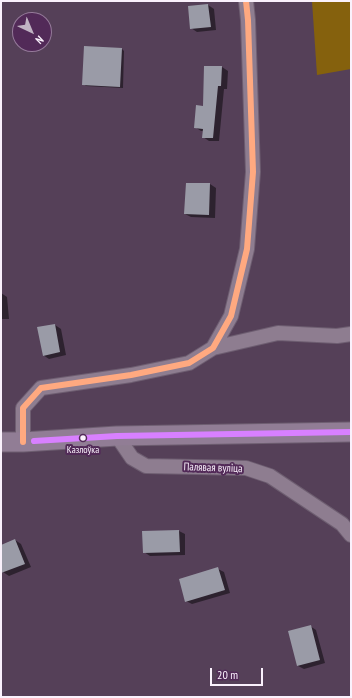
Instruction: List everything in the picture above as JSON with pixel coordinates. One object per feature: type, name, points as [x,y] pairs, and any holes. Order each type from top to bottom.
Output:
[{"type":"main road","points":[[1,442],[117,436],[351,432]]},
{"type":"street","points":[[213,348],[231,316],[247,249],[253,172],[248,20],[246,1]]},
{"type":"street","points":[[23,442],[23,408],[41,388],[131,375],[189,363],[213,348],[278,333],[337,336],[351,334]]},
{"type":"street","name":"Палявая вуліца","points":[[117,436],[132,458],[146,466],[246,468],[270,476],[342,524],[351,535]]},
{"type":"shaded area","points":[[312,1],[351,1],[351,69],[317,75]]},
{"type":"building","points":[[208,4],[211,27],[190,29],[188,6]]},
{"type":"building","points":[[84,46],[122,48],[120,87],[82,85]]},
{"type":"building","points":[[204,66],[222,66],[221,86],[218,86],[213,138],[202,138],[203,129],[194,128],[196,105],[203,106]]},
{"type":"building","points":[[186,183],[210,183],[209,215],[184,214]]},
{"type":"building","points":[[55,324],[60,352],[43,356],[37,327]]},
{"type":"building","points":[[179,530],[180,552],[143,553],[142,531]]},
{"type":"building","points":[[15,539],[25,564],[1,573],[1,545]]},
{"type":"building","points":[[218,567],[225,590],[185,602],[179,579]]},
{"type":"building","points":[[311,625],[320,660],[297,666],[288,631]]},
{"type":"transit line","points":[[23,442],[23,408],[41,388],[131,375],[189,363],[213,348],[231,316],[247,249],[253,172],[248,20],[246,1]]},
{"type":"transit line","points":[[34,441],[117,436],[351,432]]},
{"type":"place","name":"Казлоўка","points":[[83,438]]}]
